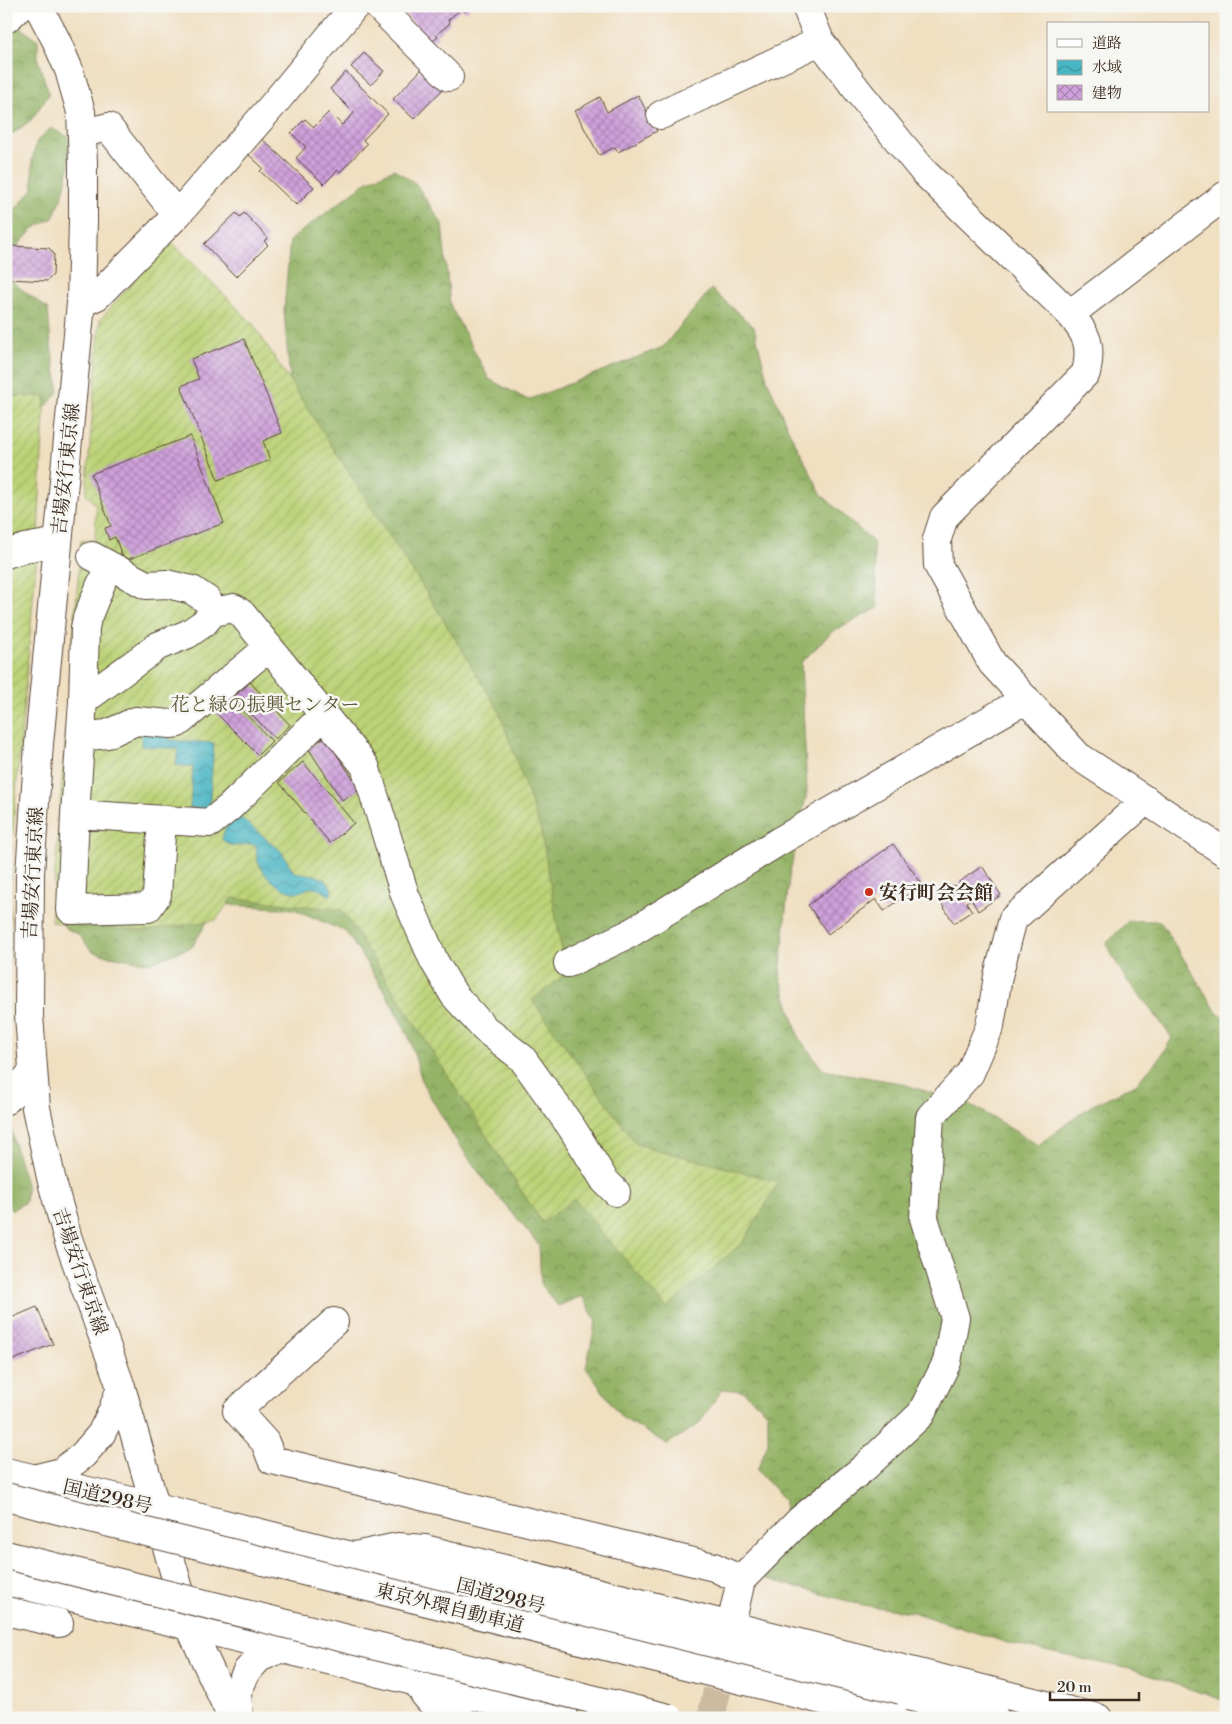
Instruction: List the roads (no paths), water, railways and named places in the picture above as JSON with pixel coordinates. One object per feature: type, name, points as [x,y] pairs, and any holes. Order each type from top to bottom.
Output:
[{"type":"main road","points":[[6,19],[21,6]]},
{"type":"main road","name":"吉場安行東京線","points":[[38,6],[69,70],[81,112],[83,220],[81,303],[38,744],[30,873],[28,955],[32,1073],[37,1116],[68,1239],[121,1387],[190,1627],[232,1718]]},
{"type":"main road","points":[[81,303],[96,296],[177,215],[272,106],[355,6]]},
{"type":"main road","points":[[378,6],[449,77]]},
{"type":"main road","points":[[806,6],[820,41],[861,95],[925,173],[1070,314],[1083,330],[1090,355],[1086,374],[944,517],[936,539],[938,565],[992,663],[1078,756],[1226,853]]},
{"type":"main road","points":[[662,115],[820,41]]},
{"type":"main road","points":[[82,133],[108,127],[177,215]]},
{"type":"main road","points":[[1070,314],[1226,195]]},
{"type":"main road","points":[[6,554],[25,548],[58,542]]},
{"type":"main road","points":[[92,556],[146,585],[167,584],[192,590],[207,600],[213,612]]},
{"type":"main road","points":[[101,584],[86,618],[84,628],[83,700],[71,910],[148,908],[157,896],[162,820]]},
{"type":"main road","points":[[83,700],[158,646],[188,634],[204,623],[213,612],[234,608],[269,647],[365,766],[405,895],[434,961],[454,995],[485,1028],[522,1058],[572,1128],[605,1181],[616,1192]]},
{"type":"main road","points":[[80,737],[107,734],[136,721],[178,723],[269,647]]},
{"type":"main road","points":[[568,963],[629,934],[778,842],[1026,699]]},
{"type":"main road","points":[[75,814],[210,823],[230,807],[324,715]]},
{"type":"main road","points":[[733,1616],[741,1580],[800,1520],[865,1467],[921,1414],[947,1362],[954,1318],[924,1218],[930,1117],[970,1073],[990,1026],[998,976],[1013,919],[1146,800]]},
{"type":"main road","points":[[6,1100],[32,1073]]},
{"type":"main road","points":[[334,1322],[237,1411],[265,1442],[272,1460],[714,1567],[741,1580]]},
{"type":"main road","points":[[33,1479],[60,1472],[83,1455],[100,1434],[112,1412],[121,1387]]},
{"type":"main road","name":"国道298号","points":[[6,1472],[157,1507],[995,1718]]},
{"type":"main road","name":"東京外環自動車道","points":[[6,1498],[894,1718]]},
{"type":"main road","points":[[350,1557],[398,1547],[425,1549],[1098,1718]]},
{"type":"main road","points":[[6,1555],[669,1718]]},
{"type":"main road","points":[[6,1581],[564,1718]]},
{"type":"main road","points":[[6,1611],[58,1623]]},
{"type":"main road","points":[[239,1718],[237,1692],[247,1671],[259,1658],[280,1649]]},
{"type":"main road","points":[[418,1682],[423,1695],[437,1708],[460,1718]]},
{"type":"water","points":[[142,728],[170,730],[169,740],[214,743],[209,809],[190,808],[193,767],[176,765],[178,749],[141,746]]},
{"type":"water","points":[[241,818],[281,851],[294,872],[326,880],[332,890],[330,896],[315,887],[301,892],[293,892],[281,887],[270,879],[262,869],[257,860],[256,845],[235,846],[222,839],[226,828]]},
{"type":"tunnel","points":[[711,1718],[726,1651]]},
{"type":"place","name":"安行町会会館","points":[[869,892]]},
{"type":"park label","name":"花と緑の振興センター","points":[[265,704]]}]
